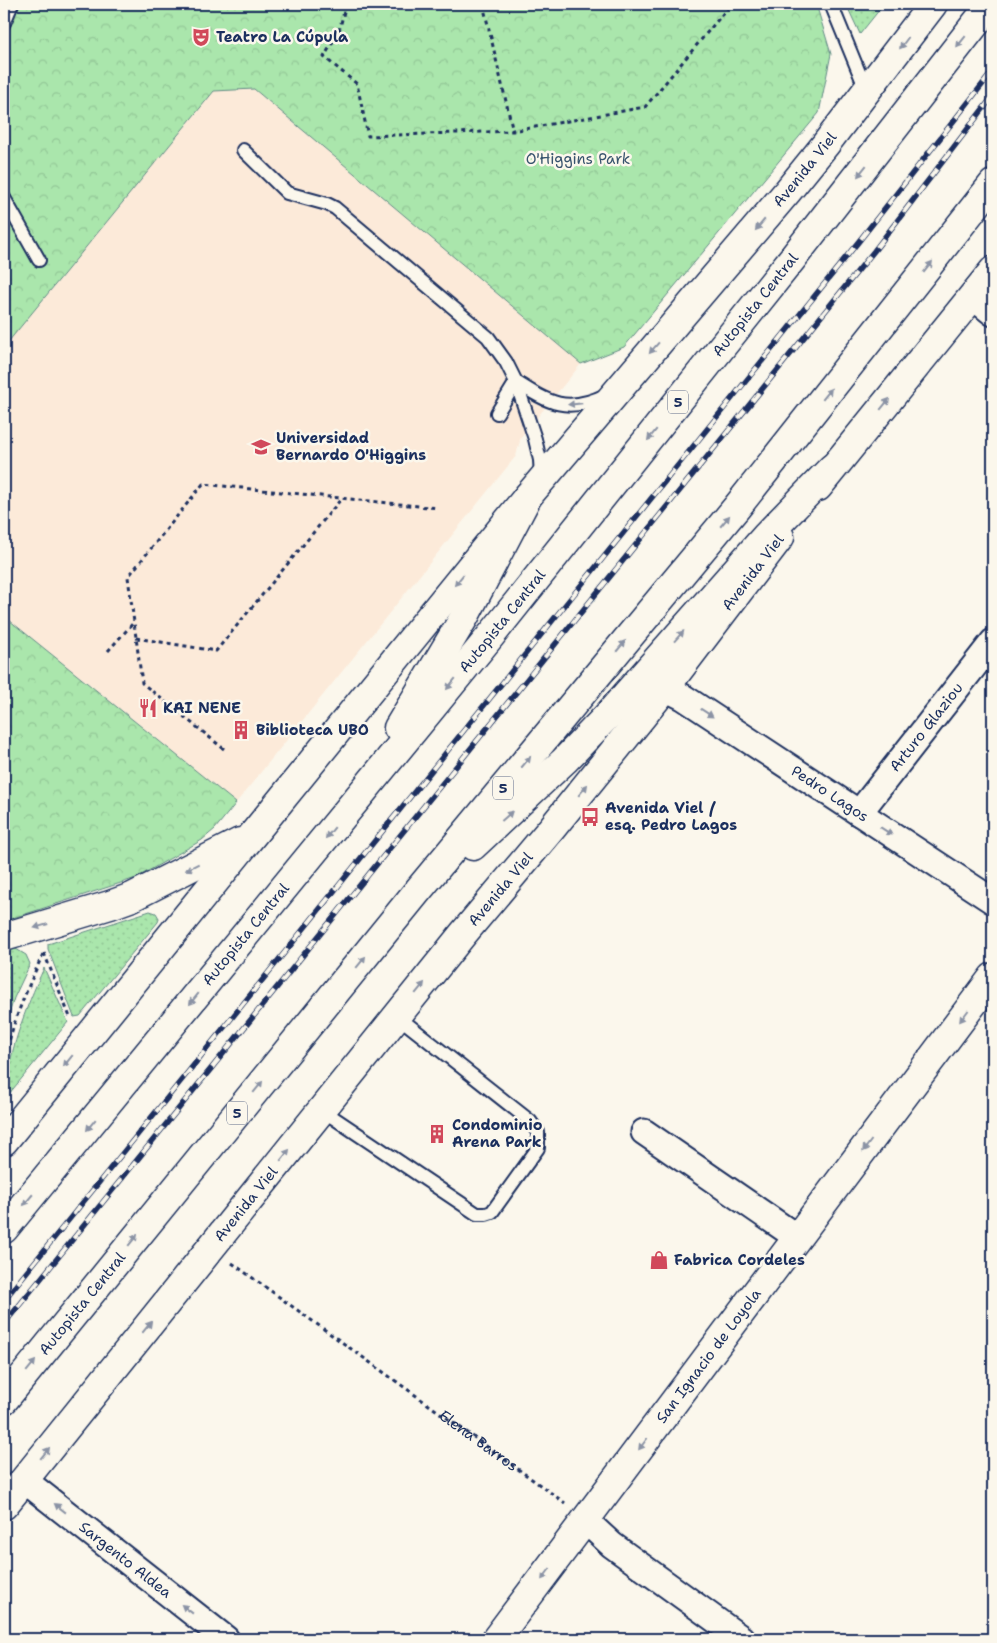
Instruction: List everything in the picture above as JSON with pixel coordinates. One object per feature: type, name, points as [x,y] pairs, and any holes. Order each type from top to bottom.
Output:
[{"type":"main road","name":"Avenida Viel","points":[[4,1141],[534,488],[770,213],[867,92],[933,4]]},
{"type":"main road","name":"Autopista Central","points":[[4,1229],[489,638],[774,282],[991,4]]},
{"type":"main road","name":"Autopista Central","points":[[4,1400],[416,893],[737,507],[993,184]]},
{"type":"main road","name":"Avenida Viel","points":[[4,1505],[397,1016],[665,688],[832,468],[983,305],[993,271]]},
{"type":"main road","points":[[416,893],[479,841],[565,760],[609,714],[766,536],[832,468]]},
{"type":"main road","points":[[361,795],[395,733],[465,616],[534,488]]},
{"type":"main road","points":[[4,937],[132,897],[251,837]]},
{"type":"main road","name":"San Ignacio de Loyola","points":[[496,1639],[993,977]]},
{"type":"street","name":"Arturo Glaziou","points":[[859,814],[993,642]]},
{"type":"street","name":"Pedro Lagos","points":[[665,688],[993,901]]},
{"type":"street","points":[[644,1132],[798,1238]]},
{"type":"street","name":"Sargento Aldea","points":[[24,1480],[226,1639]]},
{"type":"street","points":[[586,1521],[612,1545],[742,1639]]},
{"type":"lane","points":[[4,23],[12,4]]},
{"type":"lane","points":[[831,4],[867,92]]},
{"type":"lane","points":[[243,150],[288,193],[335,208],[488,337],[506,362],[516,382],[535,439],[540,460],[534,488]]},
{"type":"lane","points":[[4,198],[39,260]]},
{"type":"lane","points":[[516,382],[549,402],[564,405],[587,402],[604,396],[620,386]]},
{"type":"lane","points":[[497,413],[516,382]]},
{"type":"lane","points":[[322,1110],[477,1214],[492,1212],[538,1148],[538,1132],[530,1121],[397,1016]]},
{"type":"path","points":[[346,4],[340,31],[324,57],[357,84],[368,136],[513,131],[645,107],[731,4]]},
{"type":"path","points":[[483,4],[513,131]]},
{"type":"path","points":[[224,749],[142,684],[128,577],[203,484],[438,508]]},
{"type":"path","points":[[136,638],[216,651],[342,498]]},
{"type":"path","points":[[108,651],[134,622]]},
{"type":"path","points":[[35,927],[72,1022]]},
{"type":"path","points":[[4,1063],[14,1021],[44,953]]},
{"type":"path","name":"Elena Barros","points":[[211,1248],[562,1500],[586,1521]]},
{"type":"shaded area","name":"Universidad Bernardo O'Higgins","points":[[254,89],[581,364],[521,437],[516,456],[236,803],[4,616],[4,347],[214,91]]},
{"type":"green space","name":"O'Higgins Park","points":[[4,4],[816,4],[831,54],[819,113],[624,347],[581,364],[254,89],[214,91],[4,347]]},
{"type":"green space","points":[[846,4],[884,4],[860,34]]},
{"type":"green space","points":[[4,616],[236,803],[215,829],[202,840],[136,878],[4,921]]},
{"type":"green space","points":[[150,911],[156,913],[159,918],[158,922],[80,1016],[74,1017],[48,949],[48,944]]},
{"type":"green space","points":[[16,949],[26,955],[30,964],[14,998],[4,1031],[4,952]]},
{"type":"green space","points":[[44,968],[68,1022],[4,1100],[9,1066],[18,1032]]},
{"type":"railway","points":[[4,1300],[859,241],[993,71]]},
{"type":"railway","points":[[4,1324],[874,251],[993,96]]},
{"type":"place","name":"Teatro La Cúpula","points":[[201,37]]},
{"type":"place","name":"Universidad Bernardo O'Higgins","points":[[261,447]]},
{"type":"place","name":"KAI NENE","points":[[148,708]]},
{"type":"place","name":"Biblioteca UBO","points":[[241,730]]},
{"type":"place","name":"Avenida Viel / esq. Pedro Lagos","points":[[590,817]]},
{"type":"place","name":"Condominio Arena Park","points":[[437,1134]]},
{"type":"place","name":"Fabrica Cordeles","points":[[659,1260]]}]
